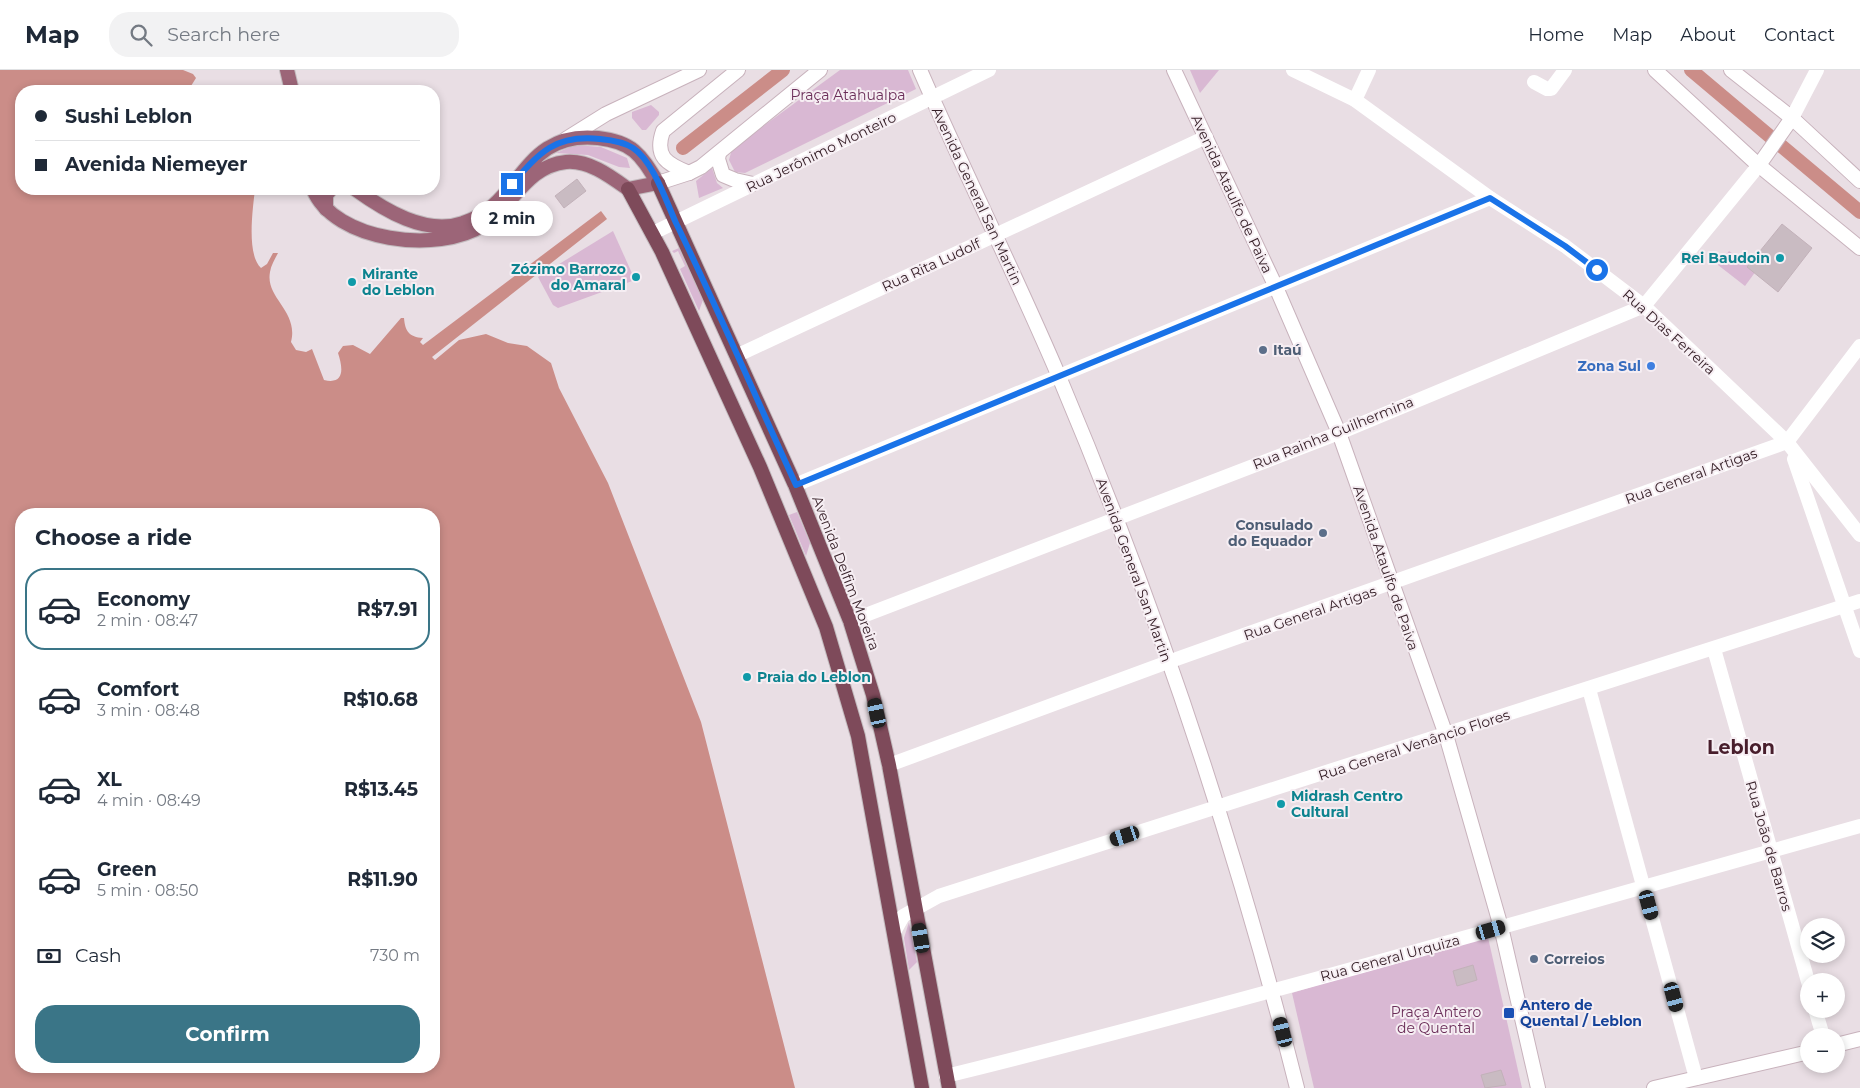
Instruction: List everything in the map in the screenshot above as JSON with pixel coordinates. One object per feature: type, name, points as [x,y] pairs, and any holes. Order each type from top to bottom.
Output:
[{"type":"highway","name":"Avenida Delfim Moreira","points":[[658,182],[796,485],[850,620],[873,695],[889,765],[947,1082]]},
{"type":"highway","points":[[628,189],[652,233],[760,466],[826,627],[858,736],[922,1088]]},
{"type":"main road","points":[[287,70],[291,85]]},
{"type":"main road","name":"Avenida Delfim Moreira","points":[[566,139],[586,137],[608,139],[632,148],[641,156],[658,182]]},
{"type":"main road","points":[[364,195],[388,211],[410,220],[433,225],[462,224],[488,210],[537,156],[556,142],[566,139]]},
{"type":"main road","points":[[316,195],[326,209],[348,224],[371,235],[391,239],[417,240],[462,234],[481,226],[496,215],[532,176],[544,168],[566,162],[590,166],[628,189],[658,182]]},
{"type":"main road","points":[[326,209],[327,195]]},
{"type":"street","points":[[566,139],[606,114],[699,70]]},
{"type":"street","points":[[689,173],[672,166],[660,151],[659,142],[664,131],[738,70]]},
{"type":"street","points":[[658,182],[689,173],[719,152],[820,70]]},
{"type":"street","name":"Avenida General San Martin","points":[[920,70],[1059,377],[1116,518],[1218,806],[1273,990],[1297,1088]]},
{"type":"street","name":"Rua Jerônimo Monteiro","points":[[652,233],[989,70]]},
{"type":"street","name":"Avenida Ataulfo de Paiva","points":[[1174,70],[1275,285],[1338,432],[1446,735],[1501,927],[1538,1088]]},
{"type":"street","name":"Rua Dias Ferreira","points":[[1293,70],[1355,100],[1490,198],[1565,246],[1644,306],[1787,442],[1860,536]]},
{"type":"street","points":[[1355,100],[1369,70]]},
{"type":"street","points":[[1534,82],[1547,89],[1551,89],[1565,70]]},
{"type":"street","points":[[1655,70],[1759,165],[1860,248]]},
{"type":"street","points":[[1731,70],[1792,118],[1860,181]]},
{"type":"street","name":"Rua Rainha Guilhermina","points":[[850,620],[1338,432],[1644,306],[1759,165],[1792,118],[1817,70]]},
{"type":"street","name":"Rua Rita Ludolf","points":[[738,355],[1206,137]]},
{"type":"street","points":[[719,152],[718,160],[723,175],[753,184]]},
{"type":"street","points":[[796,485],[1059,377],[1275,285],[1490,198]]},
{"type":"street","points":[[1860,346],[1787,442],[1808,494],[1860,650]]},
{"type":"street","name":"Rua General Artigas","points":[[889,765],[1168,662],[1787,442]]},
{"type":"street","name":"Rua General Venâncio Flores","points":[[894,932],[903,916],[916,906],[940,896],[1860,601]]},
{"type":"street","name":"Rua João de Barros","points":[[1714,649],[1806,973]]},
{"type":"street","points":[[1589,689],[1696,1078]]},
{"type":"street","name":"Rua General Urquiza","points":[[947,1082],[1123,1031],[1860,826]]},
{"type":"street","points":[[1845,1043],[1860,1039]]},
{"type":"street","points":[[1654,1088],[1800,1054]]},
{"type":"green space","name":"Praça Atahualpa","points":[[840,70],[908,70],[916,89],[745,173],[735,172],[729,160],[732,149]]},
{"type":"green space","points":[[1190,70],[1219,70],[1200,93]]},
{"type":"green space","points":[[651,105],[659,112],[659,115],[646,130],[642,130],[632,118],[632,112]]},
{"type":"green space","points":[[575,145],[601,147],[627,158],[630,168],[619,167],[588,155],[556,153]]},
{"type":"green space","points":[[712,168],[717,183],[723,188],[699,198],[696,181]]},
{"type":"green space","points":[[613,231],[635,280],[558,308],[553,305],[538,277]]},
{"type":"green space","points":[[679,248],[703,300],[699,311],[680,269],[685,266],[678,251],[674,253],[672,251]]},
{"type":"green space","points":[[1729,251],[1756,271],[1745,286],[1718,265]]},
{"type":"green space","points":[[797,512],[810,543],[806,556],[789,515]]},
{"type":"green space","points":[[909,922],[917,962],[909,970],[904,938]]},
{"type":"green space","name":"Praça Antero de Quental","points":[[1487,933],[1522,1088],[1314,1088],[1292,993]]},
{"type":"shaded area","points":[[0,70],[183,70],[193,74],[196,78],[192,85],[15,85],[15,195],[254,195],[252,242],[256,261],[261,268],[267,264],[273,253],[278,253],[271,269],[270,281],[272,290],[287,313],[292,331],[291,342],[296,350],[306,352],[312,349],[324,380],[331,381],[339,378],[341,364],[338,353],[343,346],[353,345],[370,354],[401,318],[404,318],[405,326],[411,335],[423,338],[420,342],[423,345],[601,211],[607,219],[432,357],[435,360],[459,340],[486,334],[508,343],[527,346],[551,363],[559,388],[608,483],[701,722],[795,1088],[0,1088]]},
{"type":"building","points":[[577,179],[586,191],[564,208],[555,196]]},
{"type":"building","name":"Rei Baudoin","points":[[1782,224],[1812,248],[1778,292],[1747,267]]},
{"type":"building","points":[[1473,965],[1477,980],[1457,986],[1453,971]]},
{"type":"building","points":[[1501,1070],[1506,1085],[1485,1088],[1481,1075]]},
{"type":"waterway","points":[[683,148],[783,70]]},
{"type":"waterway","points":[[1691,70],[1860,212]]},
{"type":"place","name":"Rei Baudoin","points":[[1780,258]]},
{"type":"place","name":"Zózimo Barrozo do Amaral","points":[[636,277]]},
{"type":"place","name":"Mirante do Leblon","points":[[352,282]]},
{"type":"place","name":"Itaú","points":[[1263,350]]},
{"type":"place","name":"Zona Sul","points":[[1651,366]]},
{"type":"place","name":"Consulado do Equador","points":[[1323,533]]},
{"type":"place","name":"Praia do Leblon","points":[[747,677]]},
{"type":"place","name":"Midrash Centro Cultural","points":[[1281,804]]},
{"type":"place","name":"Correios","points":[[1534,959]]},
{"type":"place","name":"Antero de Quental / Leblon","points":[[1509,1013]]},
{"type":"district","name":"Leblon","points":[[1741,747]]},
{"type":"route","points":[[512,184],[544,150],[556,142],[566,139],[586,137],[608,139],[632,148],[641,156],[658,182],[796,485],[1059,377],[1275,285],[1490,198],[1565,246],[1597,270]]}]
